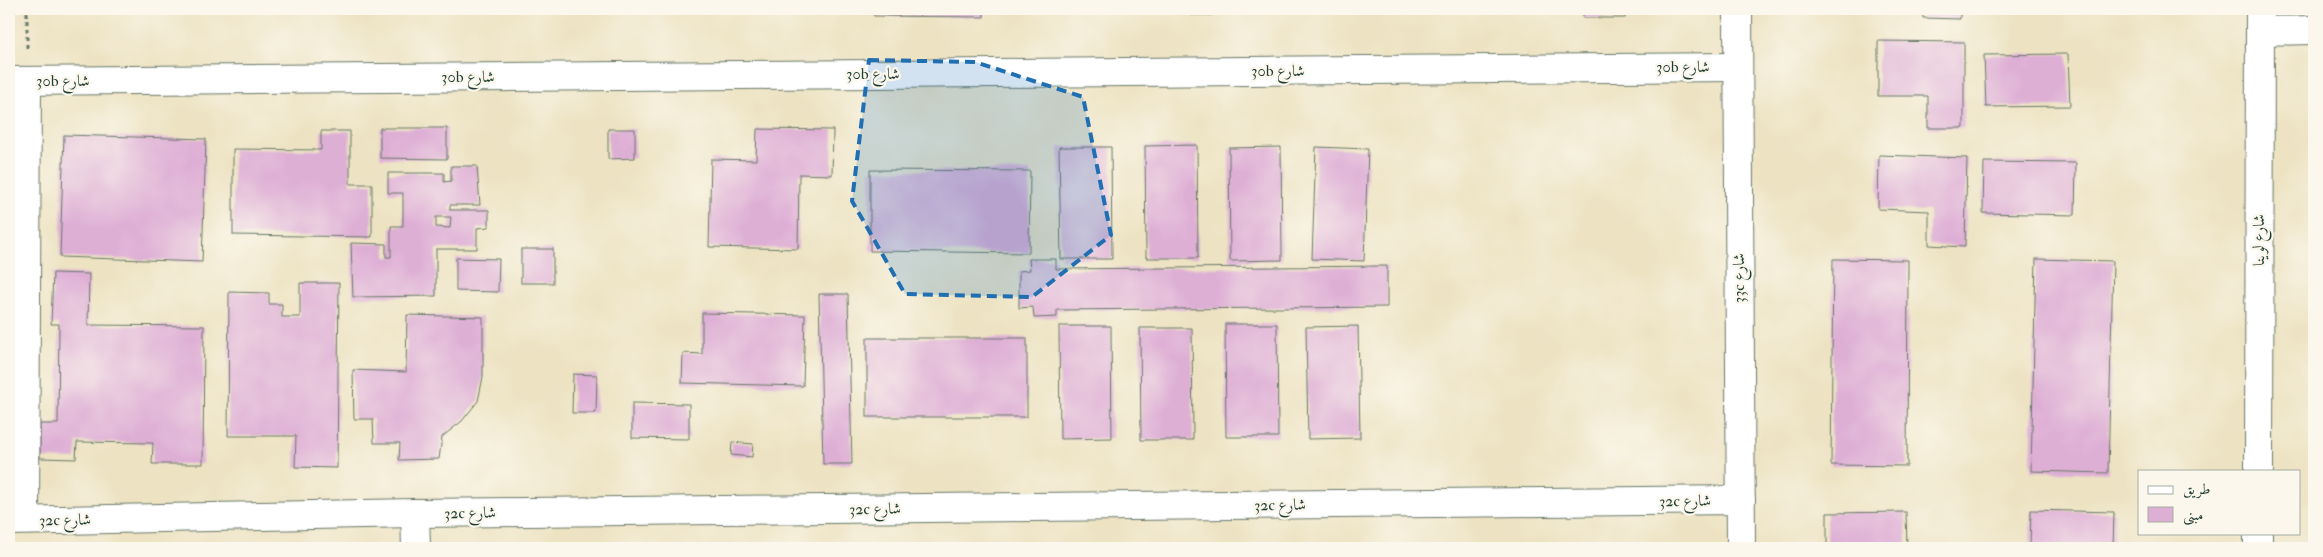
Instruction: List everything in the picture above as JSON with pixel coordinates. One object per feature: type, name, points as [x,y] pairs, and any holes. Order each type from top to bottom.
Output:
[{"type":"street","name":"33c شارع","points":[[1738,9],[1741,548]]},
{"type":"street","points":[[2260,20],[2314,30]]},
{"type":"street","name":"شارع لوينا","points":[[2258,470],[2260,20]]},
{"type":"street","name":"30b شارع","points":[[18,81],[1738,67]]},
{"type":"street","points":[[17,521],[18,81]]},
{"type":"street","name":"32c شارع","points":[[17,521],[415,514],[1741,500]]},
{"type":"street","points":[[415,514],[416,548]]},
{"type":"street","points":[[2258,534],[2258,548]]},
{"type":"path","points":[[18,81],[27,9]]},
{"type":"highlighted area","points":[[869,60],[975,62],[1083,97],[1111,235],[1032,297],[905,294],[852,201]]},
{"type":"building","points":[[874,9],[984,9],[984,17],[874,16]]},
{"type":"building","points":[[1191,9],[1212,9],[1213,15],[1191,15]]},
{"type":"building","points":[[1246,9],[1292,9],[1292,12],[1246,11]]},
{"type":"building","points":[[1583,9],[1628,9],[1625,18],[1583,18]]},
{"type":"building","points":[[1922,9],[1960,9],[1960,19],[1923,18]]},
{"type":"building","points":[[1878,41],[1964,42],[1964,128],[1928,128],[1928,96],[1878,96]]},
{"type":"building","points":[[2068,54],[2070,106],[1986,107],[1984,55]]},
{"type":"building","points":[[380,128],[447,128],[447,159],[380,158]]},
{"type":"building","points":[[608,129],[635,129],[635,158],[608,159]]},
{"type":"building","points":[[757,129],[833,130],[832,175],[799,174],[798,249],[709,247],[711,159],[756,160]]},
{"type":"building","points":[[321,131],[350,131],[350,184],[372,184],[372,237],[233,235],[233,149],[321,150]]},
{"type":"building","points":[[64,135],[206,139],[202,262],[60,257]]},
{"type":"building","points":[[1197,145],[1198,258],[1146,258],[1145,146]]},
{"type":"building","points":[[1059,147],[1111,147],[1112,259],[1061,259]]},
{"type":"building","points":[[1281,147],[1282,260],[1230,261],[1229,148]]},
{"type":"building","points":[[1316,147],[1368,149],[1364,261],[1312,259]]},
{"type":"building","points":[[1879,155],[1967,158],[1965,247],[1929,245],[1929,211],[1878,209]]},
{"type":"building","points":[[1984,162],[2076,163],[2075,215],[1983,213]]},
{"type":"building","points":[[451,166],[477,166],[480,205],[450,205],[450,210],[489,210],[489,227],[477,228],[477,249],[436,249],[436,296],[353,297],[351,243],[386,244],[386,257],[391,257],[391,226],[403,226],[403,193],[388,193],[388,173],[444,173],[444,182],[451,181]],"holes":[[[436,217],[451,217],[450,228],[436,227]]]},
{"type":"building","points":[[870,170],[1030,171],[1029,253],[870,251]]},
{"type":"building","points":[[521,249],[553,249],[553,283],[521,283]]},
{"type":"building","points":[[456,258],[499,259],[498,292],[456,291]]},
{"type":"building","points":[[1029,259],[1056,259],[1056,269],[1387,266],[1387,307],[1057,310],[1057,317],[1034,318],[1033,307],[1019,308],[1019,271],[1030,270]]},
{"type":"building","points":[[1833,259],[1908,260],[1907,466],[1831,465]]},
{"type":"building","points":[[2036,259],[2113,261],[2108,473],[2031,471]]},
{"type":"building","points":[[53,273],[89,274],[88,325],[204,326],[203,464],[152,464],[153,443],[77,442],[76,459],[40,458],[40,424],[58,424],[59,324],[51,324]]},
{"type":"building","points":[[300,283],[339,283],[337,468],[295,467],[296,436],[228,436],[229,292],[269,293],[269,304],[282,304],[282,317],[300,317]]},
{"type":"building","points":[[819,294],[848,294],[852,464],[823,464]]},
{"type":"building","points":[[702,313],[805,315],[803,386],[682,383],[683,353],[702,354]]},
{"type":"building","points":[[407,315],[483,317],[483,377],[478,401],[462,421],[442,437],[439,459],[399,460],[400,443],[374,443],[373,419],[354,419],[353,370],[406,372]]},
{"type":"building","points":[[1225,324],[1277,324],[1278,437],[1226,437]]},
{"type":"building","points":[[1059,326],[1111,326],[1112,438],[1060,439]]},
{"type":"building","points":[[1358,326],[1360,438],[1308,439],[1306,327]]},
{"type":"building","points":[[1140,328],[1192,328],[1193,440],[1141,440]]},
{"type":"building","points":[[867,338],[1027,338],[1027,417],[867,417]]},
{"type":"building","points":[[573,374],[597,375],[596,413],[572,413]]},
{"type":"building","points":[[632,403],[689,404],[689,439],[632,438]]},
{"type":"building","points":[[732,442],[753,444],[752,457],[731,455]]},
{"type":"building","points":[[2031,510],[2114,512],[2113,548],[2030,548]]},
{"type":"building","points":[[1906,512],[1907,548],[1827,548],[1827,513]]}]
